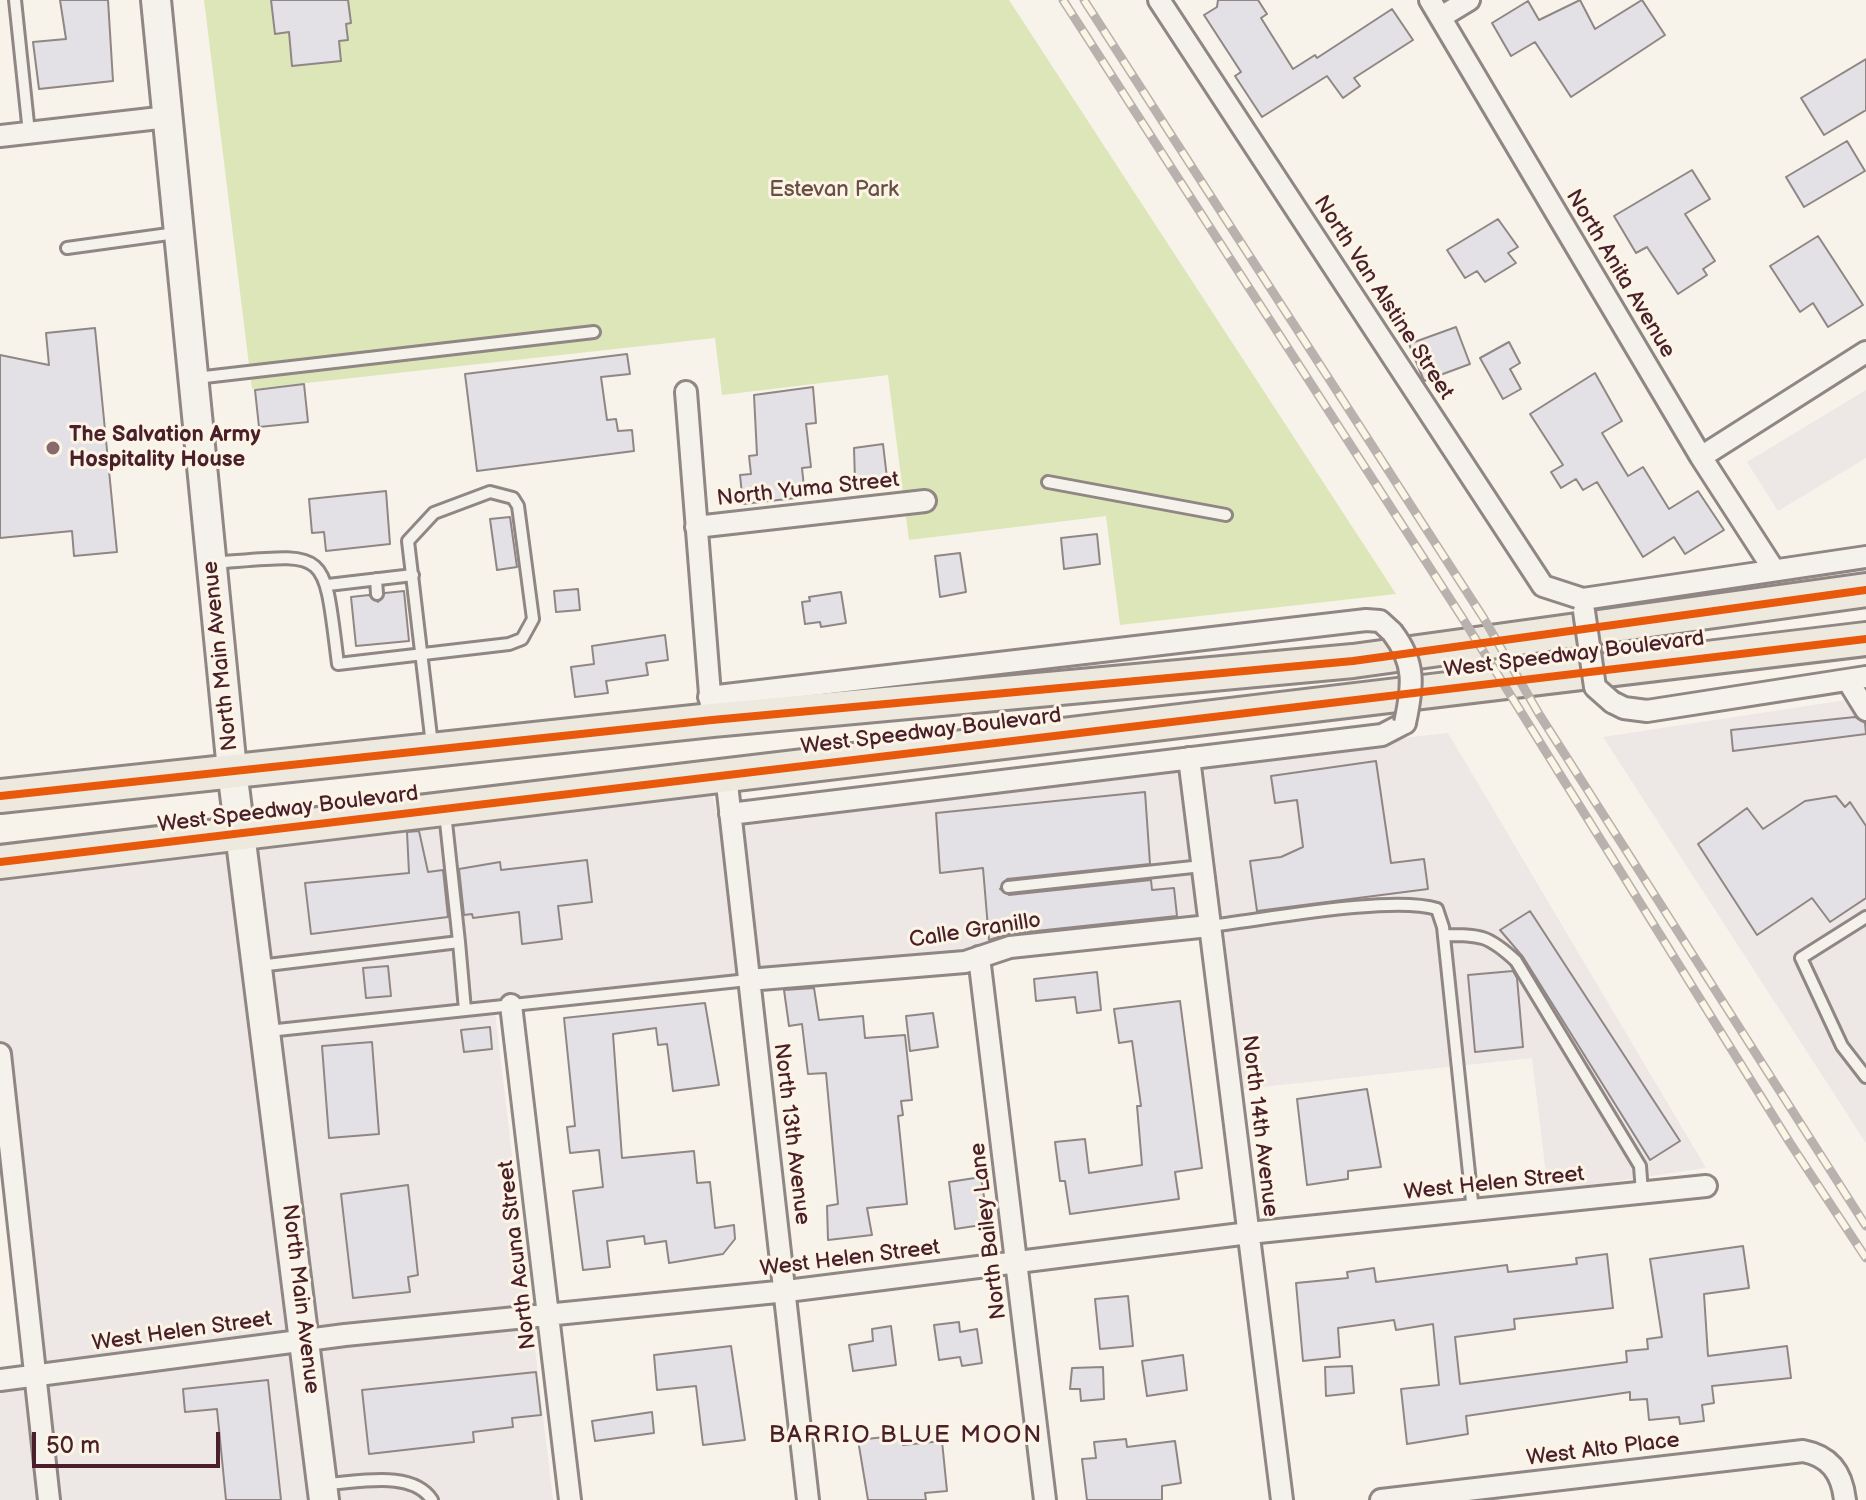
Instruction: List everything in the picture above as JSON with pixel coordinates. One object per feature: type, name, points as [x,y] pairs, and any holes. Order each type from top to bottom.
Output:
[{"type":"main road","name":"North Main Avenue","points":[[156,0],[232,770],[323,1492]]},
{"type":"main road","name":"West Speedway Boulevard","points":[[0,796],[232,770],[433,752],[711,708],[1353,661],[1866,590]]},
{"type":"main road","name":"West Speedway Boulevard","points":[[0,862],[1866,639]]},
{"type":"street","name":"North Van Alstine Street","points":[[1159,0],[1543,586],[1584,605]]},
{"type":"street","points":[[1436,9],[1469,0]]},
{"type":"street","name":"North Anita Avenue","points":[[1436,9],[1701,457],[1774,570]]},
{"type":"street","points":[[0,136],[168,117]]},
{"type":"street","points":[[1701,457],[1866,352]]},
{"type":"street","points":[[686,392],[711,708]]},
{"type":"street","name":"North Yuma Street","points":[[696,527],[925,501]]},
{"type":"street","points":[[1866,557],[1774,570],[1584,605],[1595,687],[1624,708],[1647,711],[1857,679],[1866,710]]},
{"type":"street","name":"West Speedway Boulevard","points":[[711,708],[1366,620],[1380,621],[1407,651],[1412,688],[1405,723],[1382,735],[730,814]]},
{"type":"street","name":"North 14th Avenue","points":[[1189,758],[1282,1500]]},
{"type":"street","name":"North 13th Avenue","points":[[726,775],[787,1291],[808,1500]]},
{"type":"street","name":"Calle Granillo","points":[[748,980],[965,962],[1010,947],[1209,926]]},
{"type":"street","name":"North Bailey Lane","points":[[979,957],[1045,1500]]},
{"type":"street","name":"North Acuna Street","points":[[511,1005],[551,1315],[570,1500]]},
{"type":"street","points":[[0,1054],[49,1500]]},
{"type":"street","name":"West Helen Street","points":[[0,1380],[306,1340],[787,1291],[1249,1233],[1706,1186]]},
{"type":"street","name":"West Alto Place","points":[[1381,1500],[1787,1451],[1816,1453],[1828,1460],[1843,1485],[1845,1500]]},
{"type":"lane","points":[[15,0],[29,133]]},
{"type":"lane","points":[[67,248],[180,233]]},
{"type":"lane","points":[[194,378],[594,332]]},
{"type":"lane","points":[[1048,482],[1226,515]]},
{"type":"lane","points":[[211,563],[298,556],[318,566],[328,585],[338,664],[423,653],[509,644],[522,639],[533,619],[518,506],[504,494],[473,497],[434,513],[408,541],[423,653],[433,752]]},
{"type":"lane","points":[[328,585],[413,575]]},
{"type":"lane","points":[[376,579],[377,594]]},
{"type":"lane","points":[[383,643],[385,658]]},
{"type":"lane","points":[[445,809],[465,1010]]},
{"type":"lane","points":[[1008,887],[1202,866]]},
{"type":"lane","points":[[1209,926],[1421,905],[1437,909],[1444,935],[1473,1211]]},
{"type":"lane","points":[[1866,917],[1801,958],[1842,1046],[1866,1077]]},
{"type":"lane","points":[[1444,935],[1481,935],[1495,941],[1516,961],[1640,1166],[1642,1192]]},
{"type":"lane","points":[[257,967],[459,942]]},
{"type":"lane","points":[[265,1032],[748,980]]},
{"type":"lane","points":[[323,1492],[400,1482],[420,1486],[432,1500]]},
{"type":"shaded area","points":[[1866,390],[1866,458],[1778,511],[1747,462]]},
{"type":"shaded area","points":[[1866,697],[1866,1143],[1603,737]]},
{"type":"shaded area","points":[[1448,733],[1706,1168],[1548,1191],[1532,1058],[1243,1089],[1203,760]]},
{"type":"shaded area","points":[[1183,761],[1202,924],[495,1012],[553,1500],[0,1500],[0,1385],[38,1382],[0,1087],[0,876],[711,786],[718,822]]},
{"type":"green space","name":"Estevan Park","points":[[204,0],[1009,0],[1396,594],[1120,625],[1106,516],[909,540],[888,375],[722,395],[715,338],[252,389]]},
{"type":"building","points":[[60,0],[108,0],[113,81],[39,89],[33,42],[66,39]]},
{"type":"building","points":[[271,0],[348,0],[351,23],[346,24],[348,40],[339,41],[341,61],[292,66],[289,32],[275,34]]},
{"type":"building","points":[[1218,0],[1258,0],[1267,14],[1261,18],[1293,69],[1315,55],[1317,58],[1392,9],[1413,40],[1354,78],[1360,86],[1343,98],[1327,76],[1262,117],[1235,76],[1241,72],[1204,15],[1217,7]]},
{"type":"building","points":[[1580,0],[1595,29],[1642,0],[1665,35],[1571,97],[1535,42],[1511,56],[1492,23],[1528,1],[1539,20]]},
{"type":"building","points":[[1866,59],[1866,110],[1824,135],[1801,98]]},
{"type":"building","points":[[1847,141],[1865,171],[1804,207],[1786,177]]},
{"type":"building","points":[[1692,170],[1710,199],[1685,214],[1715,261],[1703,269],[1707,275],[1678,294],[1647,247],[1636,253],[1614,216]]},
{"type":"building","points":[[1498,219],[1518,247],[1508,253],[1516,263],[1485,282],[1477,271],[1465,278],[1447,250]]},
{"type":"building","points":[[1818,236],[1863,305],[1828,327],[1813,303],[1800,312],[1770,266]]},
{"type":"building","points":[[1456,327],[1470,364],[1424,381],[1409,344]]},
{"type":"building","name":"The Salvation Army Hospitality House","points":[[95,328],[117,552],[74,556],[72,531],[0,538],[0,355],[49,365],[46,333]]},
{"type":"building","points":[[1509,342],[1520,363],[1510,369],[1521,389],[1503,399],[1480,358]]},
{"type":"building","points":[[627,354],[630,374],[601,377],[607,420],[616,419],[618,431],[632,430],[634,451],[477,471],[465,374]]},
{"type":"building","points":[[1595,373],[1622,421],[1602,433],[1628,476],[1643,467],[1669,509],[1698,491],[1724,530],[1685,554],[1674,537],[1643,557],[1597,482],[1583,490],[1576,479],[1561,488],[1551,472],[1563,465],[1530,414]]},
{"type":"building","points":[[304,384],[308,422],[259,427],[255,390]]},
{"type":"building","points":[[813,387],[816,423],[806,424],[811,467],[802,468],[805,497],[743,504],[740,475],[751,474],[749,456],[757,455],[754,395]]},
{"type":"building","points":[[883,444],[887,478],[855,481],[854,448]]},
{"type":"building","points":[[386,491],[390,544],[326,551],[324,532],[312,533],[309,499]]},
{"type":"building","points":[[510,517],[517,567],[497,570],[490,519]]},
{"type":"building","points":[[1097,534],[1100,564],[1064,569],[1061,538]]},
{"type":"building","points":[[960,553],[966,592],[940,597],[935,556]]},
{"type":"building","points":[[578,589],[580,610],[556,612],[554,591]]},
{"type":"building","points":[[404,591],[409,641],[356,646],[351,597],[369,595],[378,602],[385,593]]},
{"type":"building","points":[[841,592],[846,623],[821,627],[820,622],[805,624],[802,602],[810,601],[809,597]]},
{"type":"building","points":[[665,635],[668,660],[646,663],[648,675],[606,681],[608,693],[575,697],[571,667],[594,664],[592,646]]},
{"type":"building","points":[[1855,717],[1865,723],[1866,734],[1733,751],[1731,730]]},
{"type":"building","points":[[1376,761],[1391,863],[1424,859],[1428,889],[1257,911],[1250,861],[1281,857],[1303,847],[1297,800],[1275,803],[1271,776]]},
{"type":"building","points":[[1145,792],[1150,864],[1007,879],[1000,889],[1009,895],[1151,880],[1152,890],[1174,888],[1177,916],[1008,934],[989,940],[983,868],[940,873],[936,813]]},
{"type":"building","points":[[1836,796],[1845,807],[1850,802],[1866,826],[1866,898],[1830,922],[1812,898],[1757,935],[1698,844],[1747,808],[1763,829],[1805,801]]},
{"type":"building","points":[[419,831],[428,872],[443,870],[448,917],[311,934],[305,883],[409,873],[407,832]]},
{"type":"building","points":[[587,860],[592,902],[558,906],[562,939],[522,944],[519,912],[473,918],[472,914],[464,915],[459,869],[500,862],[501,870]]},
{"type":"building","points":[[1530,911],[1680,1141],[1650,1160],[1523,957],[1500,930]]},
{"type":"building","points":[[388,966],[391,996],[366,998],[363,968]]},
{"type":"building","points":[[1513,971],[1517,978],[1523,1047],[1475,1052],[1468,975]]},
{"type":"building","points":[[1097,972],[1101,1010],[1077,1013],[1075,997],[1036,1001],[1034,979]]},
{"type":"building","points":[[814,988],[819,1020],[863,1016],[865,1038],[905,1035],[912,1100],[901,1101],[903,1115],[898,1116],[907,1204],[867,1208],[872,1235],[828,1240],[827,1206],[838,1204],[826,1073],[808,1074],[802,1024],[789,1026],[784,990]]},
{"type":"building","points":[[1180,1001],[1202,1168],[1175,1172],[1179,1199],[1070,1214],[1065,1181],[1060,1181],[1055,1142],[1085,1139],[1089,1173],[1142,1165],[1137,1106],[1141,1106],[1132,1041],[1119,1043],[1114,1009]]},
{"type":"building","points":[[705,1003],[719,1085],[673,1091],[667,1044],[658,1045],[656,1028],[613,1034],[622,1158],[694,1151],[697,1183],[710,1182],[715,1228],[734,1225],[735,1239],[723,1254],[669,1263],[666,1241],[645,1244],[644,1236],[607,1241],[610,1267],[583,1270],[573,1191],[603,1187],[599,1150],[570,1153],[567,1127],[575,1126],[564,1018]]},
{"type":"building","points":[[933,1013],[938,1047],[910,1051],[906,1016]]},
{"type":"building","points":[[490,1027],[492,1049],[464,1052],[461,1030]]},
{"type":"building","points":[[372,1042],[379,1134],[329,1138],[322,1046]]},
{"type":"building","points":[[1367,1089],[1381,1167],[1348,1171],[1348,1179],[1307,1185],[1297,1099]]},
{"type":"building","points":[[981,1177],[988,1224],[955,1229],[949,1182]]},
{"type":"building","points":[[408,1185],[418,1275],[408,1277],[410,1292],[353,1298],[341,1194]]},
{"type":"building","points":[[1743,1246],[1749,1288],[1704,1294],[1708,1356],[1787,1346],[1791,1378],[1712,1386],[1714,1403],[1702,1405],[1704,1421],[1680,1424],[1679,1417],[1649,1420],[1647,1399],[1630,1400],[1630,1392],[1466,1416],[1468,1434],[1407,1444],[1401,1389],[1439,1385],[1433,1324],[1396,1330],[1394,1320],[1338,1328],[1340,1357],[1303,1361],[1296,1283],[1348,1278],[1347,1272],[1374,1268],[1376,1282],[1507,1265],[1508,1272],[1577,1264],[1576,1258],[1607,1254],[1613,1308],[1514,1319],[1515,1329],[1455,1337],[1460,1384],[1627,1362],[1626,1351],[1648,1349],[1647,1339],[1662,1337],[1650,1259]]},
{"type":"building","points":[[1128,1296],[1133,1346],[1100,1349],[1095,1299]]},
{"type":"building","points":[[959,1322],[960,1332],[977,1329],[982,1363],[962,1366],[960,1357],[939,1360],[934,1325]]},
{"type":"building","points":[[891,1326],[896,1365],[853,1371],[849,1345],[873,1341],[872,1329]]},
{"type":"building","points":[[731,1346],[745,1440],[703,1445],[696,1386],[657,1390],[654,1355]]},
{"type":"building","points":[[1183,1355],[1187,1390],[1147,1396],[1142,1361]]},
{"type":"building","points":[[1352,1366],[1354,1393],[1326,1396],[1325,1367]]},
{"type":"building","points":[[1103,1367],[1104,1399],[1081,1401],[1080,1389],[1070,1389],[1072,1368]]},
{"type":"building","points":[[536,1372],[541,1415],[512,1418],[513,1427],[473,1432],[474,1442],[369,1454],[362,1390]]},
{"type":"building","points":[[268,1380],[281,1500],[226,1500],[217,1409],[185,1412],[183,1389]]},
{"type":"building","points":[[652,1412],[654,1433],[595,1441],[592,1421]]},
{"type":"building","points":[[902,1435],[903,1445],[942,1441],[947,1491],[925,1493],[926,1500],[868,1500],[858,1440]]},
{"type":"building","points":[[1126,1439],[1127,1447],[1175,1441],[1181,1483],[1162,1486],[1162,1500],[1087,1500],[1082,1459],[1096,1458],[1094,1442]]},
{"type":"railway","points":[[1063,0],[1463,619],[1790,1143],[1866,1258]]},
{"type":"railway","points":[[1084,0],[1483,617],[1539,714],[1866,1226]]},
{"type":"cycle path","points":[[0,796],[712,720],[1353,661],[1866,590]]},
{"type":"cycle path","points":[[0,862],[1866,639]]},
{"type":"place","name":"The Salvation Army Hospitality House","points":[[53,448]]},
{"type":"district","name":"BARRIO BLUE MOON","points":[[906,1436]]}]
